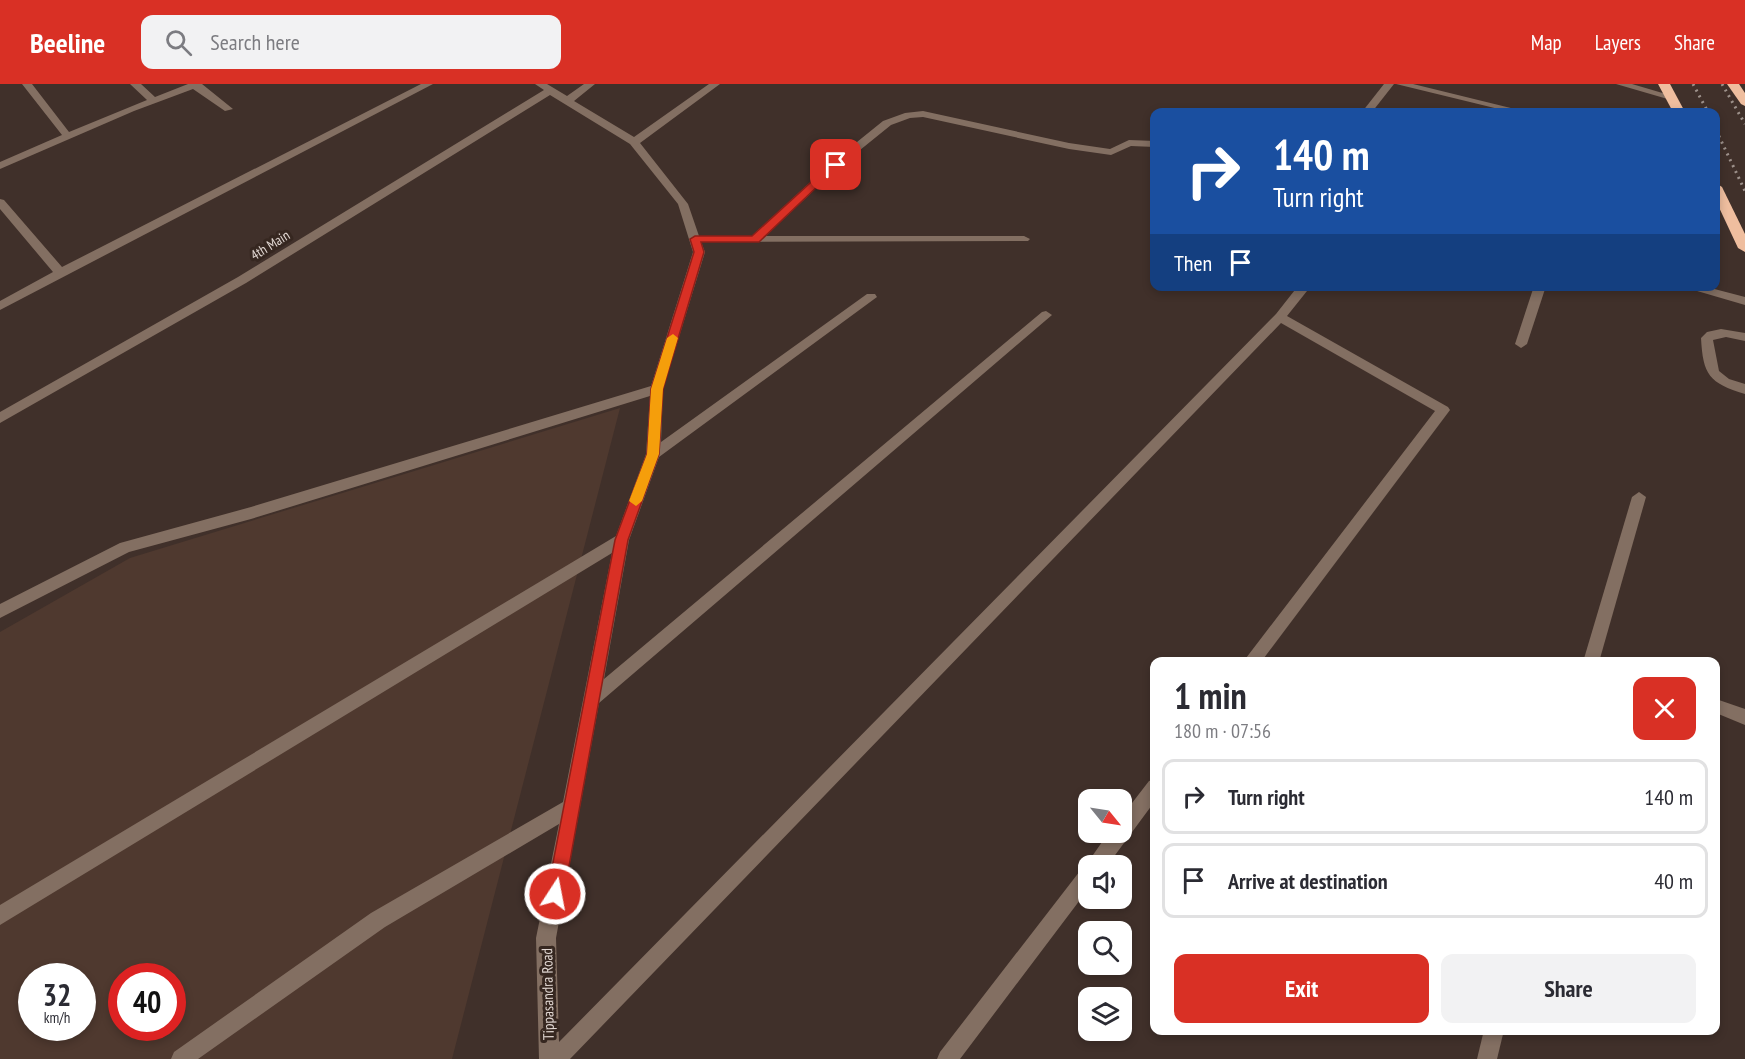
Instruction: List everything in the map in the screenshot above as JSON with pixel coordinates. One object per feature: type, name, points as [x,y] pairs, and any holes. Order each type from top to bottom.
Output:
[{"type":"highway","points":[[1664,84],[1677,108]]},
{"type":"highway","points":[[1733,84],[1745,102]]},
{"type":"highway","points":[[1720,195],[1745,248]]},
{"type":"street","points":[[27,84],[68,137]]},
{"type":"street","points":[[135,84],[154,101]]},
{"type":"street","points":[[0,306],[428,84]]},
{"type":"street","points":[[568,100],[590,84]]},
{"type":"street","points":[[634,142],[716,84]]},
{"type":"street","points":[[1370,108],[1389,84]]},
{"type":"street","points":[[1401,84],[1505,108]]},
{"type":"street","points":[[1621,84],[1671,97]]},
{"type":"street","points":[[0,166],[196,85],[228,109]]},
{"type":"street","name":"Tippasandra Road","points":[[546,87],[634,142],[683,204],[699,252],[657,389],[653,454],[622,540],[546,938],[549,1059]]},
{"type":"street","name":"4th Main","points":[[0,418],[242,280],[546,87]]},
{"type":"street","points":[[755,239],[836,165],[887,123],[909,115],[923,114],[1069,146],[1111,152],[1129,143],[1150,143]]},
{"type":"street","points":[[0,202],[60,273]]},
{"type":"street","points":[[695,239],[1024,239]]},
{"type":"street","points":[[556,1059],[1280,317],[1301,291]]},
{"type":"street","points":[[1521,344],[1538,291]]},
{"type":"street","points":[[1706,291],[1745,301]]},
{"type":"street","points":[[653,454],[871,297]]},
{"type":"street","points":[[592,699],[1046,315]]},
{"type":"street","points":[[1255,657],[1443,410],[1280,317]]},
{"type":"street","points":[[1745,337],[1723,332],[1707,338],[1709,368],[1713,374],[1728,384],[1745,389]]},
{"type":"street","points":[[0,611],[125,547],[251,513],[657,389]]},
{"type":"street","points":[[1595,657],[1639,497]]},
{"type":"street","points":[[0,916],[622,540]]},
{"type":"street","points":[[1720,708],[1745,717]]},
{"type":"street","points":[[1132,817],[1150,793]]},
{"type":"street","points":[[181,1059],[378,920],[573,806]]},
{"type":"street","points":[[947,1059],[1078,887]]},
{"type":"street","points":[[1487,1059],[1493,1035]]},
{"type":"shaded area","points":[[620,408],[452,1059],[0,1059],[0,632],[130,558]]},
{"type":"railway","points":[[1693,84],[1706,108]]},
{"type":"railway","points":[[1722,84],[1745,124]]},
{"type":"railway","points":[[1720,138],[1745,191]]},
{"type":"slow traffic","points":[[636,501],[653,454],[657,389],[673,338]]},
{"type":"route","points":[[555,894],[622,540],[653,454],[657,389],[699,252],[695,239],[755,239],[836,165]]}]
